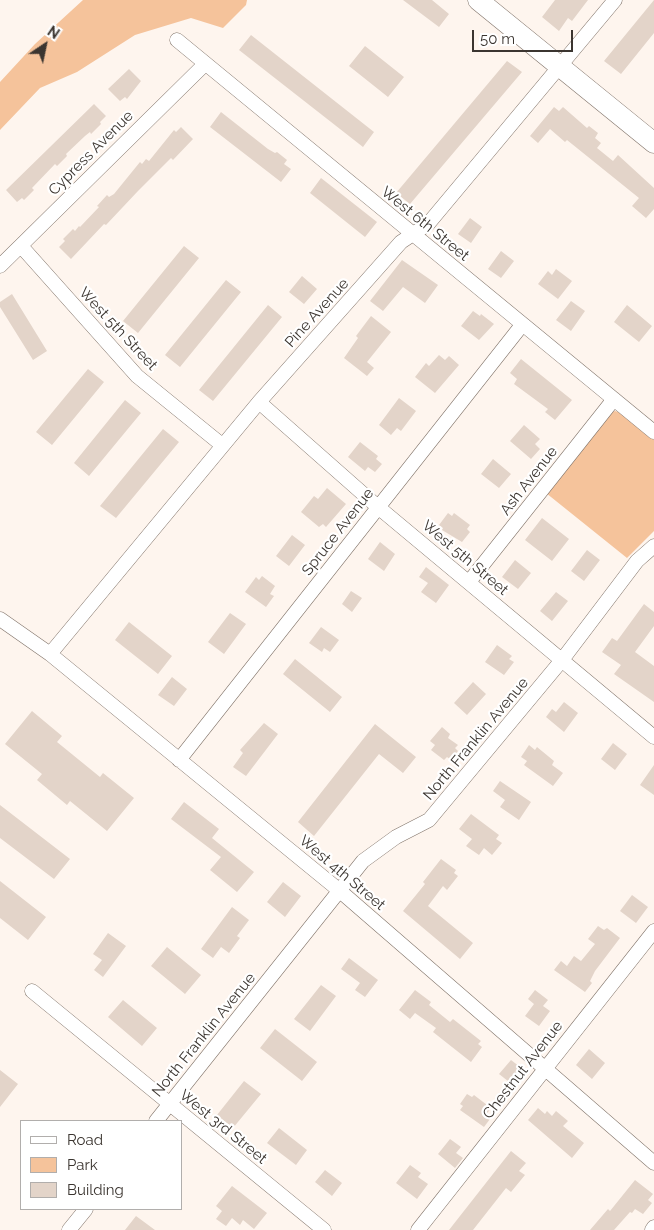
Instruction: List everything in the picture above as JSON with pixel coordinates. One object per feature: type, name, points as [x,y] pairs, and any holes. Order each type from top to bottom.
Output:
[{"type":"street","points":[[478,0],[654,143]]},
{"type":"street","name":"Pine Avenue","points":[[50,654],[259,402],[402,242],[414,236],[428,224],[615,0]]},
{"type":"street","name":"West 6th Street","points":[[177,40],[654,432]]},
{"type":"street","name":"Cypress Avenue","points":[[0,266],[205,64]]},
{"type":"street","name":"West 5th Street","points":[[20,246],[137,376],[222,445]]},
{"type":"street","name":"Spruce Avenue","points":[[180,760],[522,325]]},
{"type":"street","name":"Ash Avenue","points":[[469,582],[614,399]]},
{"type":"street","name":"West 5th Street","points":[[259,402],[378,507],[654,735]]},
{"type":"street","name":"North Franklin Avenue","points":[[157,1120],[363,861],[376,850],[429,820],[562,660],[637,561],[654,546]]},
{"type":"street","name":"West 4th Street","points":[[0,619],[50,654],[340,891],[546,1068],[654,1164]]},
{"type":"street","name":"Chestnut Avenue","points":[[418,1230],[654,931]]},
{"type":"street","name":"West 3rd Street","points":[[32,991],[324,1230]]},
{"type":"street","points":[[69,1230],[85,1210]]},
{"type":"green space","points":[[83,0],[247,0],[246,5],[223,28],[191,18],[135,35],[77,72],[40,88],[0,130],[0,82],[35,44]]},
{"type":"green space","points":[[615,411],[621,413],[654,440],[654,531],[627,558],[546,493],[610,413]]},
{"type":"building","points":[[403,0],[432,0],[449,14],[439,27]]},
{"type":"building","points":[[555,0],[588,0],[572,21],[568,18],[559,31],[542,17]]},
{"type":"building","points":[[654,0],[654,33],[621,74],[604,61]]},
{"type":"building","points":[[251,35],[374,132],[363,147],[239,50]]},
{"type":"building","points":[[365,46],[404,77],[388,97],[349,66]]},
{"type":"building","points":[[507,61],[522,72],[410,204],[396,193]]},
{"type":"building","points":[[129,69],[141,81],[127,99],[125,97],[120,101],[108,89]]},
{"type":"building","points":[[94,104],[106,116],[100,122],[101,124],[66,154],[67,156],[57,166],[55,164],[32,188],[34,190],[24,200],[22,198],[17,202],[6,190]]},
{"type":"building","points":[[554,107],[559,111],[563,107],[587,128],[589,126],[598,133],[595,138],[601,143],[597,148],[613,161],[618,155],[654,188],[654,209],[646,218],[632,206],[639,198],[567,140],[565,142],[550,129],[538,143],[530,136]]},
{"type":"building","points":[[221,112],[268,149],[275,153],[277,152],[287,160],[284,164],[291,169],[281,182],[210,127]]},
{"type":"building","points":[[181,127],[193,139],[173,160],[171,158],[71,259],[59,247],[65,241],[63,239],[73,229],[75,231],[80,227],[99,207],[97,206],[107,195],[109,197],[114,194],[140,162],[142,164],[146,159],[149,161],[174,130],[176,132]]},
{"type":"building","points":[[321,178],[377,222],[365,237],[310,193]]},
{"type":"building","points":[[470,218],[482,227],[471,243],[458,234]]},
{"type":"building","points":[[184,246],[199,258],[138,333],[123,321]]},
{"type":"building","points":[[501,251],[514,261],[501,278],[488,269]]},
{"type":"building","points":[[402,260],[438,285],[425,303],[403,287],[383,311],[370,301]]},
{"type":"building","points":[[556,269],[572,281],[558,299],[538,284],[548,271],[552,275]]},
{"type":"building","points":[[302,276],[317,289],[304,304],[289,292]]},
{"type":"building","points":[[226,280],[241,292],[180,367],[165,355]]},
{"type":"building","points":[[12,294],[47,351],[33,360],[0,307],[0,302]]},
{"type":"building","points":[[571,301],[585,311],[571,331],[556,320]]},
{"type":"building","points":[[268,305],[282,317],[213,401],[199,390]]},
{"type":"building","points":[[627,305],[652,326],[639,342],[614,322]]},
{"type":"building","points":[[473,311],[480,316],[481,314],[494,324],[479,340],[461,326]]},
{"type":"building","points":[[371,316],[391,332],[367,362],[374,368],[367,376],[344,358],[358,338],[356,336]]},
{"type":"building","points":[[439,355],[445,360],[449,356],[459,365],[435,393],[415,377],[426,363],[429,366]]},
{"type":"building","points":[[521,359],[572,400],[555,420],[545,412],[548,409],[514,384],[517,379],[510,373]]},
{"type":"building","points":[[88,369],[104,382],[52,445],[36,432]]},
{"type":"building","points":[[399,398],[416,411],[401,431],[397,428],[391,435],[379,425]]},
{"type":"building","points":[[125,400],[141,413],[89,476],[74,463]]},
{"type":"building","points":[[524,425],[540,439],[535,444],[540,449],[531,459],[510,441]]},
{"type":"building","points":[[163,429],[179,442],[116,518],[100,506]]},
{"type":"building","points":[[360,442],[378,456],[376,459],[382,464],[375,472],[368,467],[365,471],[348,457]]},
{"type":"building","points":[[493,459],[511,474],[499,488],[481,474]]},
{"type":"building","points":[[327,488],[346,504],[326,527],[323,524],[319,527],[301,512],[314,496],[318,499]]},
{"type":"building","points":[[448,513],[452,516],[454,513],[470,525],[467,529],[470,532],[462,542],[442,530],[443,528],[439,525]]},
{"type":"building","points":[[542,518],[569,539],[552,561],[525,540]]},
{"type":"building","points":[[292,535],[305,545],[289,566],[276,556]]},
{"type":"building","points":[[380,542],[395,554],[384,571],[368,559]]},
{"type":"building","points":[[587,550],[600,560],[584,581],[571,571]]},
{"type":"building","points":[[515,560],[531,573],[518,589],[502,577]]},
{"type":"building","points":[[426,567],[449,585],[436,603],[421,592],[428,583],[419,577]]},
{"type":"building","points":[[262,576],[275,586],[270,594],[274,596],[266,607],[245,592],[256,577],[259,580]]},
{"type":"building","points":[[351,591],[362,598],[352,612],[342,604]]},
{"type":"building","points":[[556,592],[568,601],[552,621],[540,611]]},
{"type":"building","points":[[644,604],[654,612],[654,626],[635,652],[654,666],[654,702],[614,674],[621,665],[602,652],[612,638],[617,641]]},
{"type":"building","points":[[230,613],[246,624],[224,654],[208,642]]},
{"type":"building","points":[[129,622],[172,656],[158,674],[115,640]]},
{"type":"building","points":[[321,627],[339,640],[330,652],[324,648],[322,652],[309,643]]},
{"type":"building","points":[[497,645],[512,656],[509,659],[514,662],[504,675],[485,662]]},
{"type":"building","points":[[295,659],[342,697],[330,712],[283,674]]},
{"type":"building","points":[[172,677],[187,689],[174,706],[158,695]]},
{"type":"building","points":[[473,682],[486,694],[467,715],[454,703]]},
{"type":"building","points":[[564,702],[578,713],[564,732],[546,717],[552,709],[556,712]]},
{"type":"building","points":[[32,711],[62,736],[57,742],[100,777],[103,773],[134,798],[107,831],[70,801],[67,805],[37,780],[42,774],[5,744]]},
{"type":"building","points":[[264,723],[278,734],[246,776],[233,767],[243,753],[240,750]]},
{"type":"building","points":[[375,724],[416,757],[403,773],[379,754],[314,836],[298,822]]},
{"type":"building","points":[[442,727],[450,734],[448,738],[458,745],[455,748],[458,751],[451,760],[447,757],[444,760],[431,750],[435,745],[430,741]]},
{"type":"building","points":[[613,743],[627,754],[615,770],[601,759]]},
{"type":"building","points":[[529,745],[535,750],[537,747],[554,761],[552,765],[563,773],[553,786],[524,765],[527,761],[521,757]]},
{"type":"building","points":[[654,765],[654,795],[640,785]]},
{"type":"building","points":[[500,781],[531,802],[519,820],[500,807],[505,800],[493,791]]},
{"type":"building","points":[[184,802],[219,829],[212,838],[254,872],[237,892],[210,870],[221,857],[171,819]]},
{"type":"building","points":[[0,805],[70,859],[54,879],[0,838]]},
{"type":"building","points":[[471,814],[499,835],[496,839],[502,843],[492,855],[484,848],[479,855],[466,846],[472,839],[459,829]]},
{"type":"building","points":[[441,859],[456,870],[454,873],[458,876],[447,890],[443,886],[428,906],[473,943],[460,959],[403,911],[425,884],[423,882]]},
{"type":"building","points":[[0,881],[46,917],[28,940],[0,918]]},
{"type":"building","points":[[283,882],[301,896],[285,917],[267,902]]},
{"type":"building","points":[[632,895],[648,907],[636,923],[620,911]]},
{"type":"building","points":[[232,907],[249,920],[237,936],[240,938],[229,953],[221,947],[213,958],[201,949]]},
{"type":"building","points":[[598,926],[604,930],[607,928],[620,938],[595,971],[590,981],[592,983],[585,992],[554,970],[561,961],[567,966],[574,956],[581,961],[595,944],[588,939]]},
{"type":"building","points":[[108,933],[126,946],[103,977],[94,970],[102,960],[93,954]]},
{"type":"building","points":[[167,947],[201,975],[185,994],[151,966]]},
{"type":"building","points":[[349,958],[378,980],[365,997],[355,990],[360,983],[341,969]]},
{"type":"building","points":[[321,985],[336,996],[310,1031],[294,1019]]},
{"type":"building","points":[[415,990],[431,1002],[429,1005],[450,1022],[453,1019],[481,1041],[478,1044],[482,1047],[471,1062],[433,1032],[436,1028],[415,1013],[410,1019],[399,1010]]},
{"type":"building","points":[[535,990],[548,1000],[543,1006],[550,1011],[539,1026],[525,1016],[534,1004],[528,999]]},
{"type":"building","points":[[123,1000],[157,1028],[142,1046],[108,1017]]},
{"type":"building","points":[[275,1029],[317,1062],[302,1081],[260,1048]]},
{"type":"building","points":[[589,1049],[605,1063],[592,1079],[576,1065]]},
{"type":"building","points":[[511,1060],[524,1070],[513,1085],[499,1074]]},
{"type":"building","points":[[0,1070],[18,1084],[0,1107]]},
{"type":"building","points":[[244,1081],[261,1094],[233,1128],[217,1115]]},
{"type":"building","points":[[467,1094],[472,1097],[474,1095],[491,1108],[486,1115],[490,1119],[484,1127],[460,1110],[463,1106],[460,1104]]},
{"type":"building","points":[[538,1108],[545,1114],[547,1111],[552,1116],[556,1111],[568,1121],[563,1126],[584,1143],[572,1158],[528,1120]]},
{"type":"building","points":[[279,1128],[307,1150],[296,1165],[267,1143]]},
{"type":"building","points":[[450,1139],[461,1147],[456,1153],[463,1158],[455,1168],[438,1154]]},
{"type":"building","points":[[511,1151],[526,1163],[519,1171],[525,1175],[511,1192],[506,1188],[473,1230],[449,1230]]},
{"type":"building","points":[[410,1165],[421,1173],[418,1177],[428,1184],[417,1199],[396,1183]]},
{"type":"building","points":[[325,1170],[342,1183],[332,1196],[315,1182]]},
{"type":"building","points":[[635,1180],[653,1194],[648,1200],[652,1203],[643,1214],[635,1209],[614,1230],[590,1230],[608,1209],[610,1211]]},
{"type":"building","points":[[232,1186],[267,1213],[254,1229],[243,1220],[240,1225],[232,1218],[226,1226],[216,1219],[222,1211],[216,1206]]},
{"type":"building","points":[[136,1216],[155,1230],[125,1230]]}]
